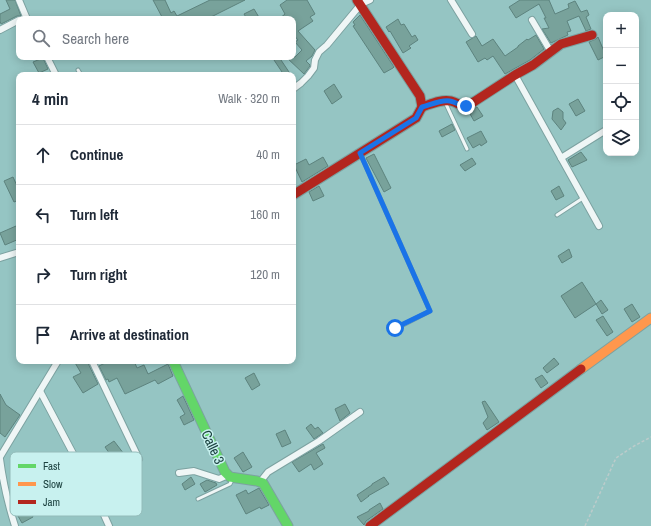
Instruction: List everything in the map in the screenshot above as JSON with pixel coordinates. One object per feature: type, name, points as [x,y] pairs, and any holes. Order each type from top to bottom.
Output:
[{"type":"street","points":[[19,0],[23,16]]},
{"type":"street","points":[[296,87],[308,76],[314,68],[315,60],[319,52],[328,45],[359,2],[370,0]]},
{"type":"street","points":[[451,0],[472,34]]},
{"type":"street","points":[[296,193],[416,118],[422,107],[420,96],[359,2]]},
{"type":"street","points":[[532,20],[551,52]]},
{"type":"street","points":[[0,30],[16,22]]},
{"type":"street","points":[[422,107],[444,101],[451,101],[461,106],[466,106],[515,75],[534,65],[561,44],[592,35]]},
{"type":"street","points":[[48,60],[54,72]]},
{"type":"street","points":[[515,75],[599,226]]},
{"type":"street","points":[[561,158],[603,132]]},
{"type":"street","points":[[0,258],[16,253]]},
{"type":"street","points":[[375,524],[651,318]]},
{"type":"street","points":[[10,506],[3,479],[0,458],[56,364]]},
{"type":"street","points":[[93,364],[136,452]]},
{"type":"street","name":"Calle 3","points":[[174,364],[225,472],[229,476],[260,482]]},
{"type":"street","points":[[40,391],[72,452]]},
{"type":"street","points":[[288,526],[260,482],[268,472],[319,441],[360,412]]},
{"type":"street","points":[[179,473],[194,471],[219,479],[229,476]]},
{"type":"street","points":[[12,516],[15,526]]},
{"type":"street","points":[[104,516],[109,526]]},
{"type":"lane","points":[[444,101],[468,149]]},
{"type":"lane","points":[[360,153],[430,311],[395,328]]},
{"type":"lane","points":[[557,215],[583,198]]},
{"type":"lane","points":[[198,500],[230,484],[231,482],[229,476]]},
{"type":"path","points":[[585,526],[616,458],[651,437]]},
{"type":"building","points":[[6,0],[15,0],[21,16],[16,16],[1,24],[0,14],[10,9]]},
{"type":"building","points":[[153,0],[165,0],[171,13],[174,11],[177,16],[161,16]]},
{"type":"building","points":[[210,0],[245,0],[213,16],[177,16]]},
{"type":"building","points":[[287,0],[307,0],[315,14],[310,17],[313,21],[298,31],[315,50],[312,56],[306,61],[310,66],[304,74],[289,60],[296,60],[296,56],[302,50],[296,43],[298,40],[296,38],[296,16],[283,16],[285,14],[280,5]]},
{"type":"building","points":[[520,0],[549,0],[555,14],[569,8],[568,4],[575,1],[581,12],[587,10],[589,15],[586,17],[591,29],[586,31],[579,16],[567,21],[571,31],[567,32],[568,35],[551,43],[542,29],[549,28],[539,4],[516,18],[509,7]]},
{"type":"building","points":[[254,9],[258,16],[245,16],[244,14]]},
{"type":"building","points":[[360,15],[394,67],[384,73],[353,26],[355,25],[353,22]]},
{"type":"building","points":[[398,19],[401,25],[404,24],[412,37],[415,35],[418,40],[409,46],[411,48],[403,53],[386,27]]},
{"type":"building","points":[[536,35],[544,49],[530,60],[505,74],[493,56],[487,60],[485,58],[478,62],[466,42],[476,36],[482,46],[493,39],[505,56],[527,39],[528,40]]},
{"type":"building","points":[[598,37],[603,49],[603,58],[598,60],[589,42]]},
{"type":"building","points":[[44,60],[48,69],[38,72],[33,62]]},
{"type":"building","points":[[274,60],[281,60],[289,72],[282,72]]},
{"type":"building","points":[[334,84],[342,97],[332,104],[324,91]]},
{"type":"building","points":[[578,99],[585,111],[576,116],[569,104]]},
{"type":"building","points":[[477,107],[483,116],[474,121],[469,112]]},
{"type":"building","points":[[558,108],[563,112],[563,119],[566,123],[561,130],[552,119],[553,111]]},
{"type":"building","points":[[452,124],[455,130],[442,137],[439,131]]},
{"type":"building","points":[[481,131],[487,142],[481,146],[480,144],[473,148],[467,138]]},
{"type":"building","points":[[581,152],[587,160],[572,167],[568,160]]},
{"type":"building","points":[[374,154],[391,188],[384,192],[366,158]]},
{"type":"building","points":[[323,157],[328,166],[302,182],[296,169],[296,164],[306,159],[309,165]]},
{"type":"building","points":[[472,158],[476,164],[465,171],[460,165]]},
{"type":"building","points":[[13,177],[16,184],[16,201],[14,202],[4,181]]},
{"type":"building","points":[[319,186],[324,196],[313,201],[309,192]]},
{"type":"building","points":[[559,186],[564,196],[556,200],[551,191]]},
{"type":"building","points":[[16,226],[16,240],[5,245],[0,233]]},
{"type":"building","points":[[569,249],[572,257],[562,263],[558,256]]},
{"type":"building","points":[[582,282],[596,304],[575,318],[561,296]]},
{"type":"building","points":[[601,300],[608,310],[602,314],[596,304]]},
{"type":"building","points":[[632,304],[640,317],[632,322],[624,309]]},
{"type":"building","points":[[603,316],[613,332],[607,336],[596,320]]},
{"type":"building","points":[[554,358],[559,364],[547,373],[543,368]]},
{"type":"building","points":[[76,364],[88,364],[98,384],[83,393],[73,377],[81,373]]},
{"type":"building","points":[[103,364],[135,364],[137,368],[144,365],[148,374],[168,364],[173,376],[158,384],[155,380],[125,394],[117,378],[109,382],[108,379],[106,380],[99,366]]},
{"type":"building","points":[[254,373],[260,385],[252,390],[245,378]]},
{"type":"building","points":[[542,375],[548,383],[541,388],[535,379]]},
{"type":"building","points":[[0,394],[6,405],[20,415],[5,437],[0,433]]},
{"type":"building","points":[[183,396],[194,420],[184,425],[180,417],[185,414],[177,400]]},
{"type":"building","points":[[485,401],[499,422],[487,430],[483,423],[488,417],[482,402]]},
{"type":"building","points":[[345,404],[350,413],[340,421],[335,409]]},
{"type":"building","points":[[311,424],[315,429],[318,427],[323,433],[314,439],[306,428]]},
{"type":"building","points":[[285,430],[291,443],[282,447],[276,434]]},
{"type":"building","points":[[114,441],[122,452],[108,452],[105,447]]},
{"type":"building","points":[[323,444],[325,448],[316,453],[323,464],[314,470],[311,464],[299,472],[292,462]]},
{"type":"building","points":[[243,452],[252,467],[243,472],[234,458]]},
{"type":"building","points":[[191,477],[195,484],[185,490],[182,484]]},
{"type":"building","points":[[384,477],[389,484],[368,496],[361,502],[357,495]]},
{"type":"building","points":[[207,480],[216,483],[217,485],[205,492],[200,484]]},
{"type":"building","points":[[259,488],[269,505],[261,509],[260,507],[246,514],[236,495],[246,490],[248,494]]},
{"type":"building","points":[[380,503],[383,509],[366,521],[364,525],[357,517]]},
{"type":"building","points":[[18,516],[33,516],[33,517],[22,523]]},
{"type":"traffic: fast","points":[[174,364],[225,472],[230,477],[263,483],[288,526]]},
{"type":"traffic: slow","points":[[581,369],[651,318]]},
{"type":"traffic: jam","points":[[296,193],[416,118],[422,107],[420,96],[357,0]]},
{"type":"traffic: jam","points":[[422,107],[444,101],[453,102],[466,107],[533,65],[561,44],[592,35]]},
{"type":"traffic: jam","points":[[370,526],[581,369]]},
{"type":"route","points":[[395,328],[430,311],[360,153],[416,118],[422,107],[444,101],[451,101],[461,106],[466,106]]}]
